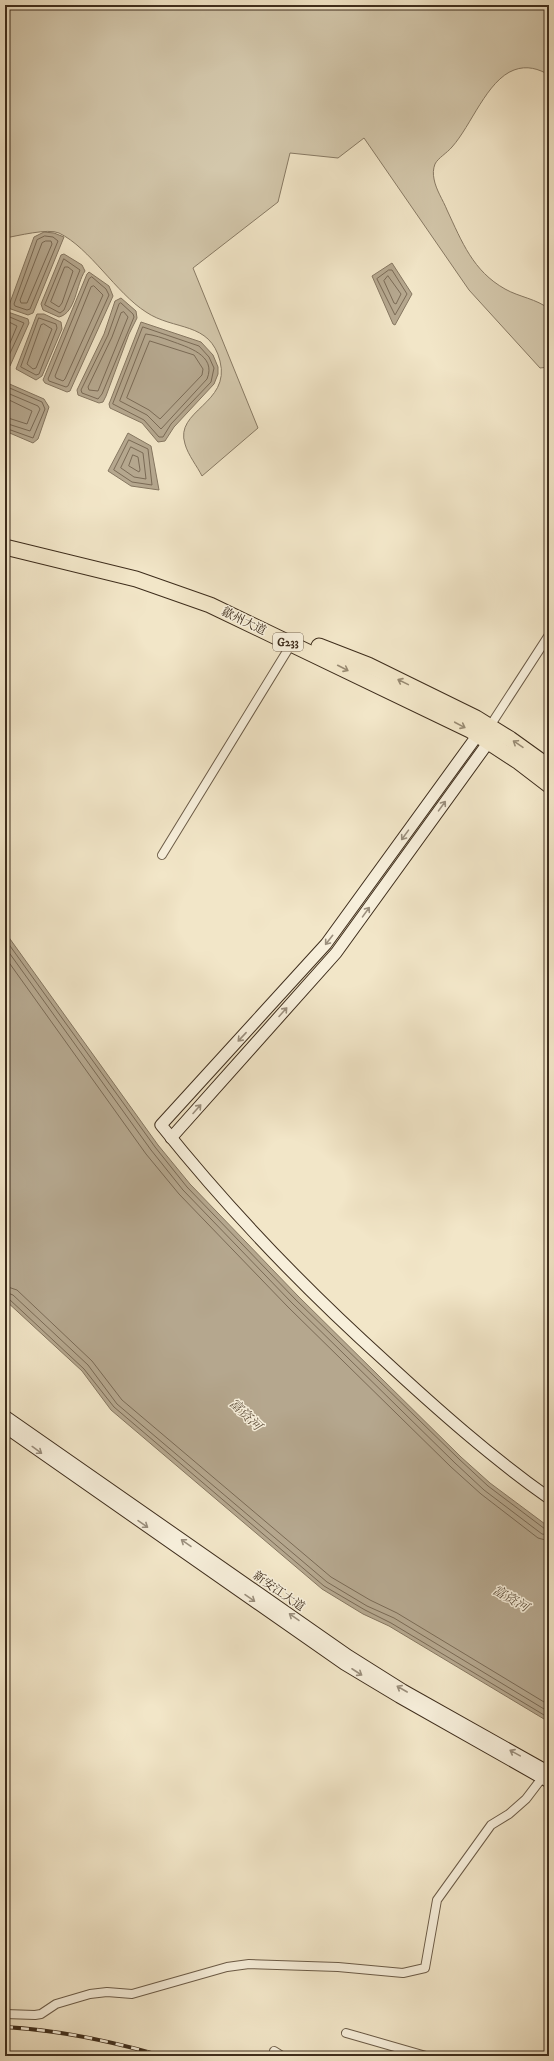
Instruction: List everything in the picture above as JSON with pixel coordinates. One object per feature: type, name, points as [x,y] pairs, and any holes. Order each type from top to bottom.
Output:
[{"type":"highway","name":"歙州大道","points":[[5,538],[138,570],[198,589],[328,650],[368,666],[488,731],[549,767]]},
{"type":"highway","name":"歙州大道","points":[[5,547],[167,588],[210,605],[488,731],[549,785]]},
{"type":"street","points":[[171,1138],[336,953],[488,731],[549,635]]},
{"type":"street","points":[[162,855],[292,643]]},
{"type":"street","points":[[488,731],[326,944],[161,1125],[238,1216],[341,1322],[438,1410],[549,1498]]},
{"type":"street","name":"新安江大道","points":[[5,1416],[349,1656],[547,1777]]},
{"type":"street","name":"新安江大道","points":[[5,1427],[344,1664],[399,1697],[547,1777]]},
{"type":"street","points":[[5,2014],[35,2016],[41,2014],[56,2004],[90,1994],[107,1992],[132,1994],[181,1982],[227,1967],[250,1964],[338,1967],[403,1973],[425,1968],[436,1900],[491,1825],[510,1814],[547,1777]]},
{"type":"street","points":[[346,2033],[426,2056]]},
{"type":"street","points":[[274,2051],[282,2056]]},
{"type":"shaded area","points":[[5,5],[549,5],[549,75],[537,69],[524,68],[514,70],[504,75],[480,104],[452,147],[436,162],[433,173],[436,187],[458,233],[477,265],[494,282],[505,289],[539,303],[549,309],[549,367],[540,368],[469,290],[364,138],[338,158],[290,153],[278,202],[193,268],[258,428],[202,476],[186,448],[184,432],[187,423],[211,397],[218,387],[221,376],[220,361],[215,348],[208,339],[200,333],[157,318],[146,312],[124,294],[81,249],[59,233],[48,231],[5,238]]},
{"type":"water","points":[[44,232],[54,233],[64,237],[33,313],[28,315],[8,308],[34,237]]},
{"type":"water","points":[[64,254],[82,265],[85,271],[69,310],[59,317],[43,310],[41,304],[61,255]]},
{"type":"water","points":[[392,263],[412,294],[395,325],[393,324],[372,276]]},
{"type":"water","points":[[5,267],[10,276],[5,292]]},
{"type":"water","points":[[89,272],[109,286],[113,296],[70,391],[67,392],[45,383],[43,380]]},
{"type":"water","points":[[121,298],[136,311],[137,318],[129,334],[106,396],[103,402],[99,403],[78,395],[77,390],[104,334],[115,301]]},
{"type":"water","points":[[5,311],[28,319],[29,323],[10,366],[6,368]]},
{"type":"water","points":[[37,314],[44,314],[61,322],[62,329],[42,376],[36,380],[16,369]]},
{"type":"water","points":[[141,322],[201,342],[213,355],[218,367],[218,374],[214,384],[174,427],[165,441],[158,442],[142,423],[110,408],[109,404]]},
{"type":"water","points":[[5,382],[44,399],[49,407],[38,439],[33,443],[5,431]]},
{"type":"water","points":[[128,433],[151,446],[159,490],[131,486],[108,471]]},
{"type":"water","name":"富资河","points":[[5,932],[158,1145],[190,1184],[298,1296],[461,1457],[490,1483],[549,1527],[549,1722],[389,1626],[363,1614],[322,1589],[111,1410],[82,1371],[5,1300]]},
{"type":"railway","points":[[5,2027],[25,2028],[84,2037],[162,2056]]}]
